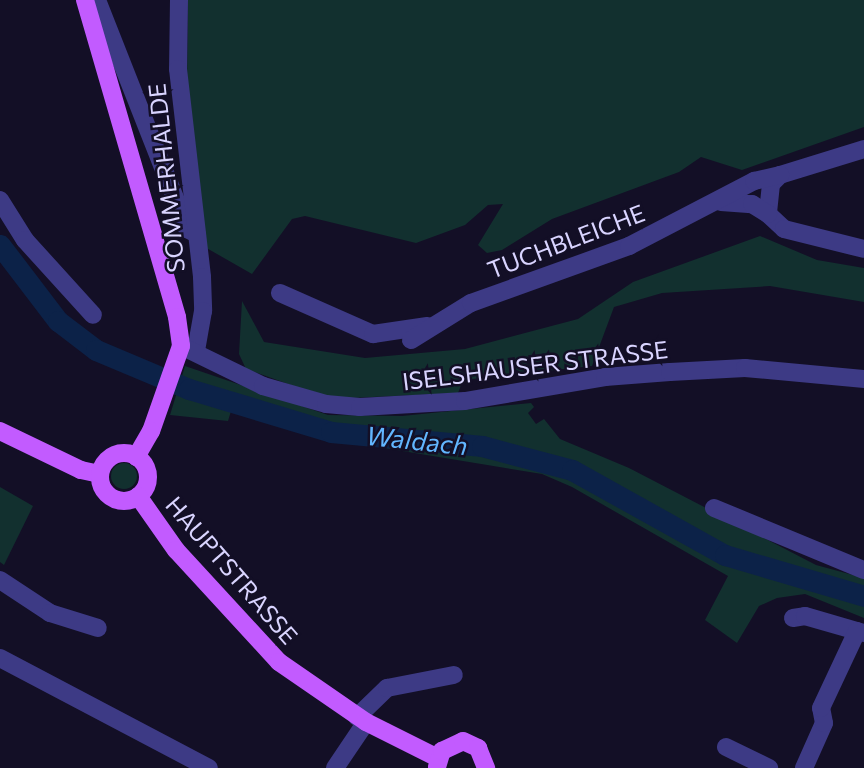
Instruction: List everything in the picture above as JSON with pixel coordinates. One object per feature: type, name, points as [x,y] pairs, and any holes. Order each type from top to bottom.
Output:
[{"type":"main road","points":[[85,0],[188,348],[173,373],[136,457]]},
{"type":"main road","points":[[0,431],[81,470],[100,474]]},
{"type":"main road","points":[[100,474],[114,455],[136,457]]},
{"type":"main road","points":[[100,474],[109,496],[124,501],[138,496],[148,476],[136,457]]},
{"type":"main road","name":"HAUPTSTRASSE","points":[[138,496],[176,550],[279,662],[361,720],[437,763]]},
{"type":"main road","points":[[437,763],[448,745],[463,741],[478,748],[486,768]]},
{"type":"street","points":[[97,0],[177,206],[187,229],[197,234]]},
{"type":"street","name":"SOMMERHALDE","points":[[179,0],[178,69],[203,311],[188,348]]},
{"type":"street","name":"TUCHBLEICHE","points":[[411,340],[427,326],[483,299],[640,241],[722,202],[754,181],[864,149]]},
{"type":"street","points":[[768,214],[771,184],[780,175]]},
{"type":"street","points":[[0,200],[25,240],[93,315]]},
{"type":"street","points":[[722,202],[752,204],[784,229],[864,249]]},
{"type":"street","name":"TUCHBLEICHE","points":[[281,293],[373,334],[427,326]]},
{"type":"street","name":"ISELSHAUSER STRASSE","points":[[188,348],[263,386],[326,404],[360,407],[439,404],[605,377],[670,372],[745,368],[864,379]]},
{"type":"street","points":[[714,508],[864,570]]},
{"type":"street","points":[[0,579],[50,613],[98,628]]},
{"type":"street","points":[[793,618],[805,616],[861,632],[821,708],[824,723],[804,768]]},
{"type":"street","points":[[0,659],[209,768]]},
{"type":"street","points":[[335,768],[361,720],[387,688],[454,675]]},
{"type":"street","points":[[726,747],[769,768]]},
{"type":"green space","points":[[188,0],[864,0],[864,127],[742,170],[701,157],[679,172],[552,219],[502,250],[487,253],[478,245],[503,204],[488,205],[465,225],[416,243],[305,216],[292,219],[252,274],[203,246],[187,79]]},
{"type":"green space","points":[[760,236],[817,260],[864,268],[864,302],[770,286],[662,293],[614,307],[592,366],[463,380],[458,393],[330,399],[246,369],[239,354],[242,301],[264,342],[365,358],[465,349],[578,319],[633,282]]},
{"type":"green space","points":[[185,366],[328,415],[402,416],[531,403],[534,407],[528,413],[536,424],[544,419],[560,439],[629,468],[816,565],[864,578],[864,618],[805,594],[777,598],[759,606],[737,643],[705,620],[728,576],[572,487],[542,474],[372,446],[231,411],[228,421],[170,415]]},
{"type":"green space","points":[[124,463],[133,467],[137,476],[133,485],[124,489],[115,485],[111,476],[115,467]]},
{"type":"green space","points":[[0,487],[33,506],[4,565],[0,562]]},
{"type":"waterway","name":"Waldach","points":[[0,245],[58,321],[96,350],[189,389],[331,432],[482,446],[572,470],[725,555],[864,596]]}]
